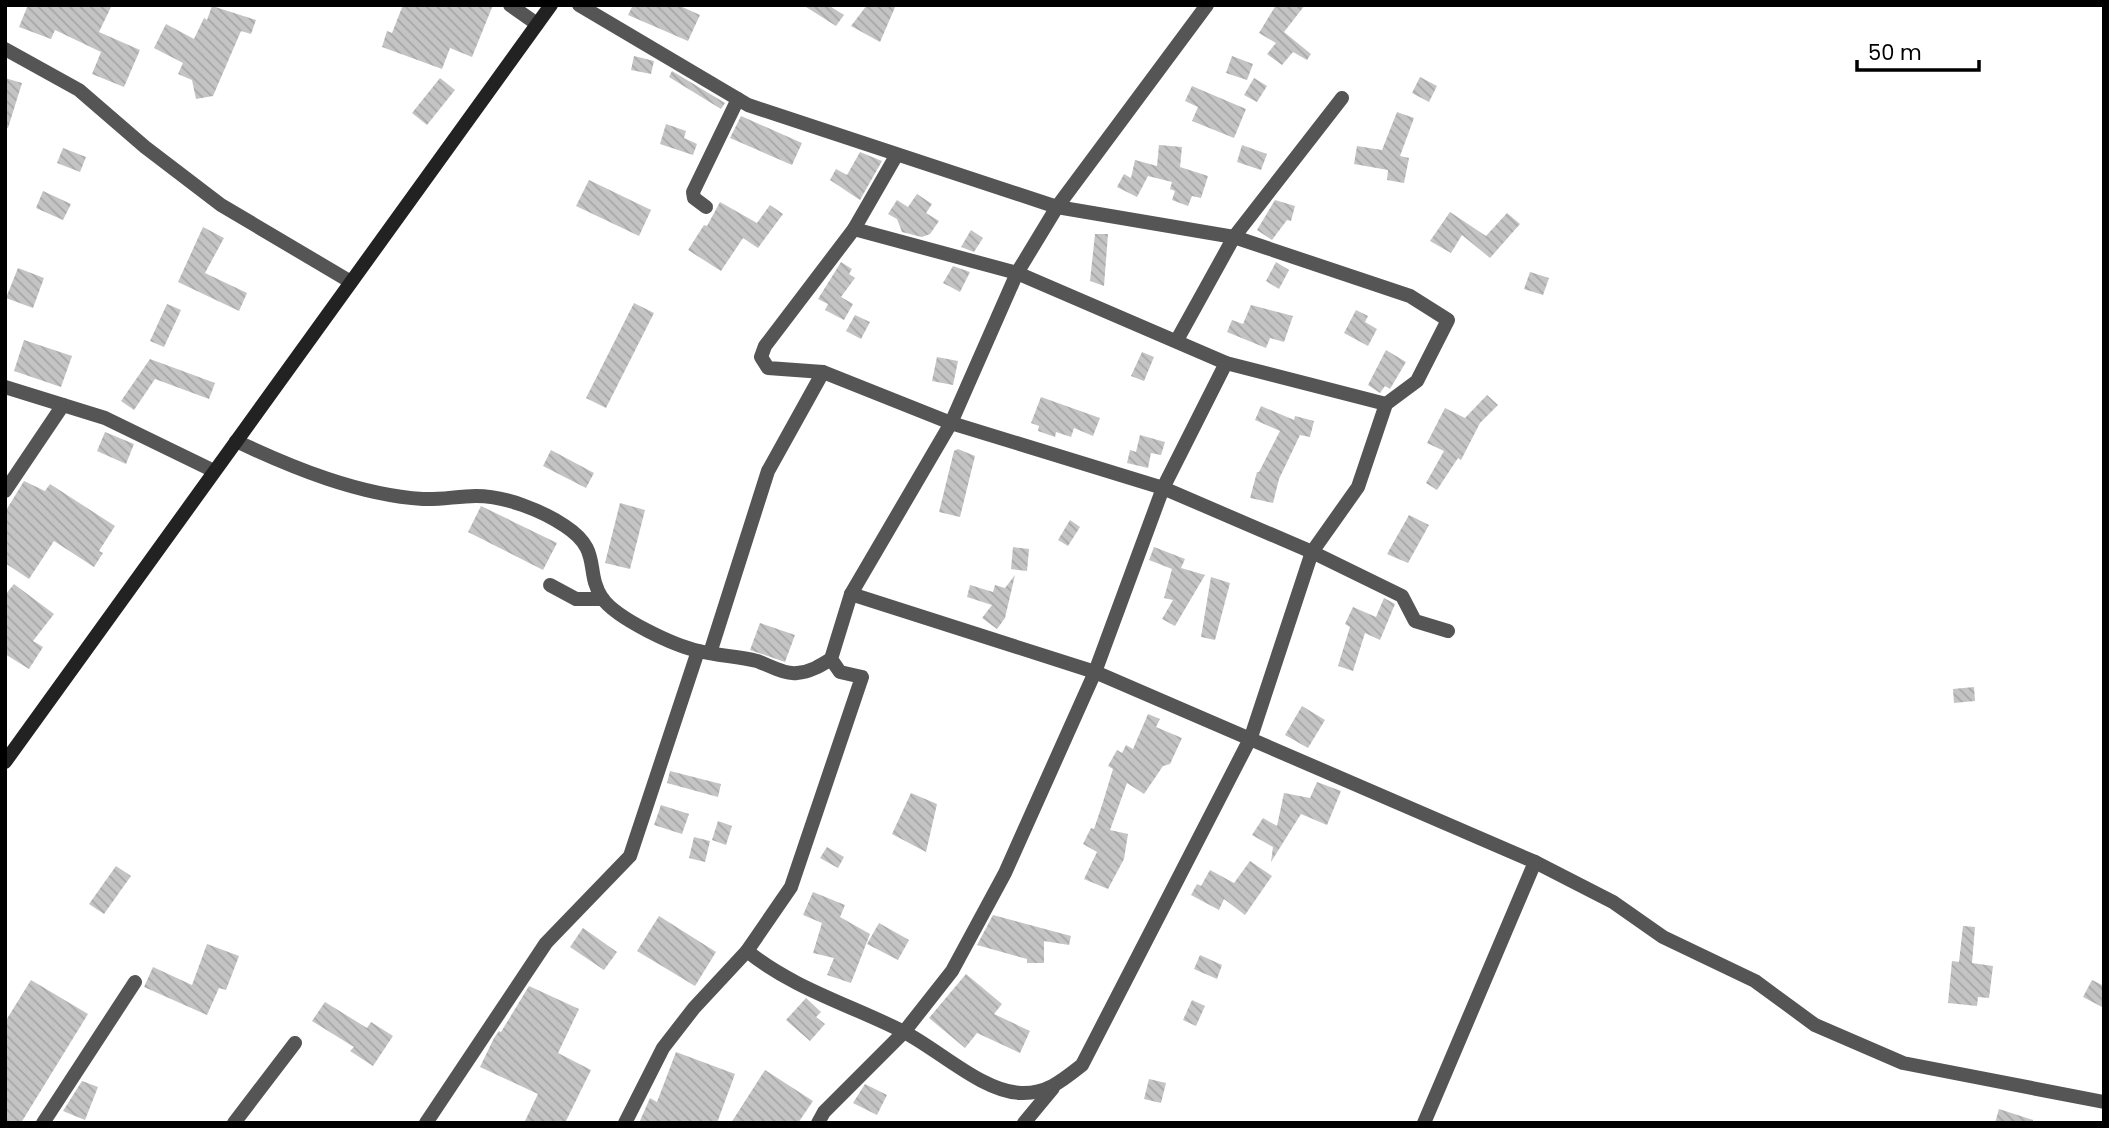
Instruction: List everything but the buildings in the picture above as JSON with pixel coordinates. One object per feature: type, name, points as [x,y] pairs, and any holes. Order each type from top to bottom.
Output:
[{"type":"main road","points":[[5,762],[551,5]]},
{"type":"street","points":[[510,5],[537,24]]},
{"type":"street","points":[[579,5],[738,99],[896,156],[1057,207],[1234,237],[1410,296],[1448,320],[1417,381],[1386,404],[1358,487],[1312,552],[1251,737],[1082,1065],[1053,1088],[1024,1123]]},
{"type":"street","points":[[812,670],[831,659],[851,594],[951,423],[1017,273],[1057,207],[1207,5]]},
{"type":"street","points":[[5,49],[79,90],[145,147],[221,205],[351,282]]},
{"type":"street","points":[[1177,340],[1234,237],[1342,98]]},
{"type":"street","points":[[706,207],[694,198],[693,192],[738,99]]},
{"type":"street","points":[[896,156],[854,229],[765,346],[761,357],[768,368],[823,372],[951,423],[1163,488],[1312,552],[1402,596],[1415,621],[1448,631]]},
{"type":"street","points":[[854,229],[1017,273],[1226,363],[1386,404]]},
{"type":"street","points":[[818,1123],[824,1112],[904,1032],[952,971],[998,885],[1095,672],[1163,488],[1226,363]]},
{"type":"street","points":[[426,1123],[546,943],[630,856],[768,471],[823,372]]},
{"type":"street","points":[[5,387],[105,418],[214,471]]},
{"type":"street","points":[[5,491],[63,405]]},
{"type":"street","points":[[236,441],[283,464],[372,490],[423,499],[478,496],[511,501],[565,526],[586,543],[593,559],[593,574],[603,599],[628,620],[704,652],[758,662],[794,674],[812,670],[862,677],[791,887],[747,951],[694,1008],[663,1048],[625,1123]]},
{"type":"street","points":[[550,585],[576,599],[603,599]]},
{"type":"street","points":[[851,594],[1095,672],[1251,737],[1535,862],[1613,902],[1662,937],[1755,981],[1815,1025],[1903,1063],[2104,1102]]},
{"type":"street","points":[[831,659],[840,672]]},
{"type":"street","points":[[1424,1123],[1535,862]]},
{"type":"street","points":[[747,951],[772,971],[904,1032],[995,1089],[1022,1093],[1053,1088]]},
{"type":"street","points":[[43,1123],[135,982]]},
{"type":"street","points":[[234,1123],[295,1043]]}]
